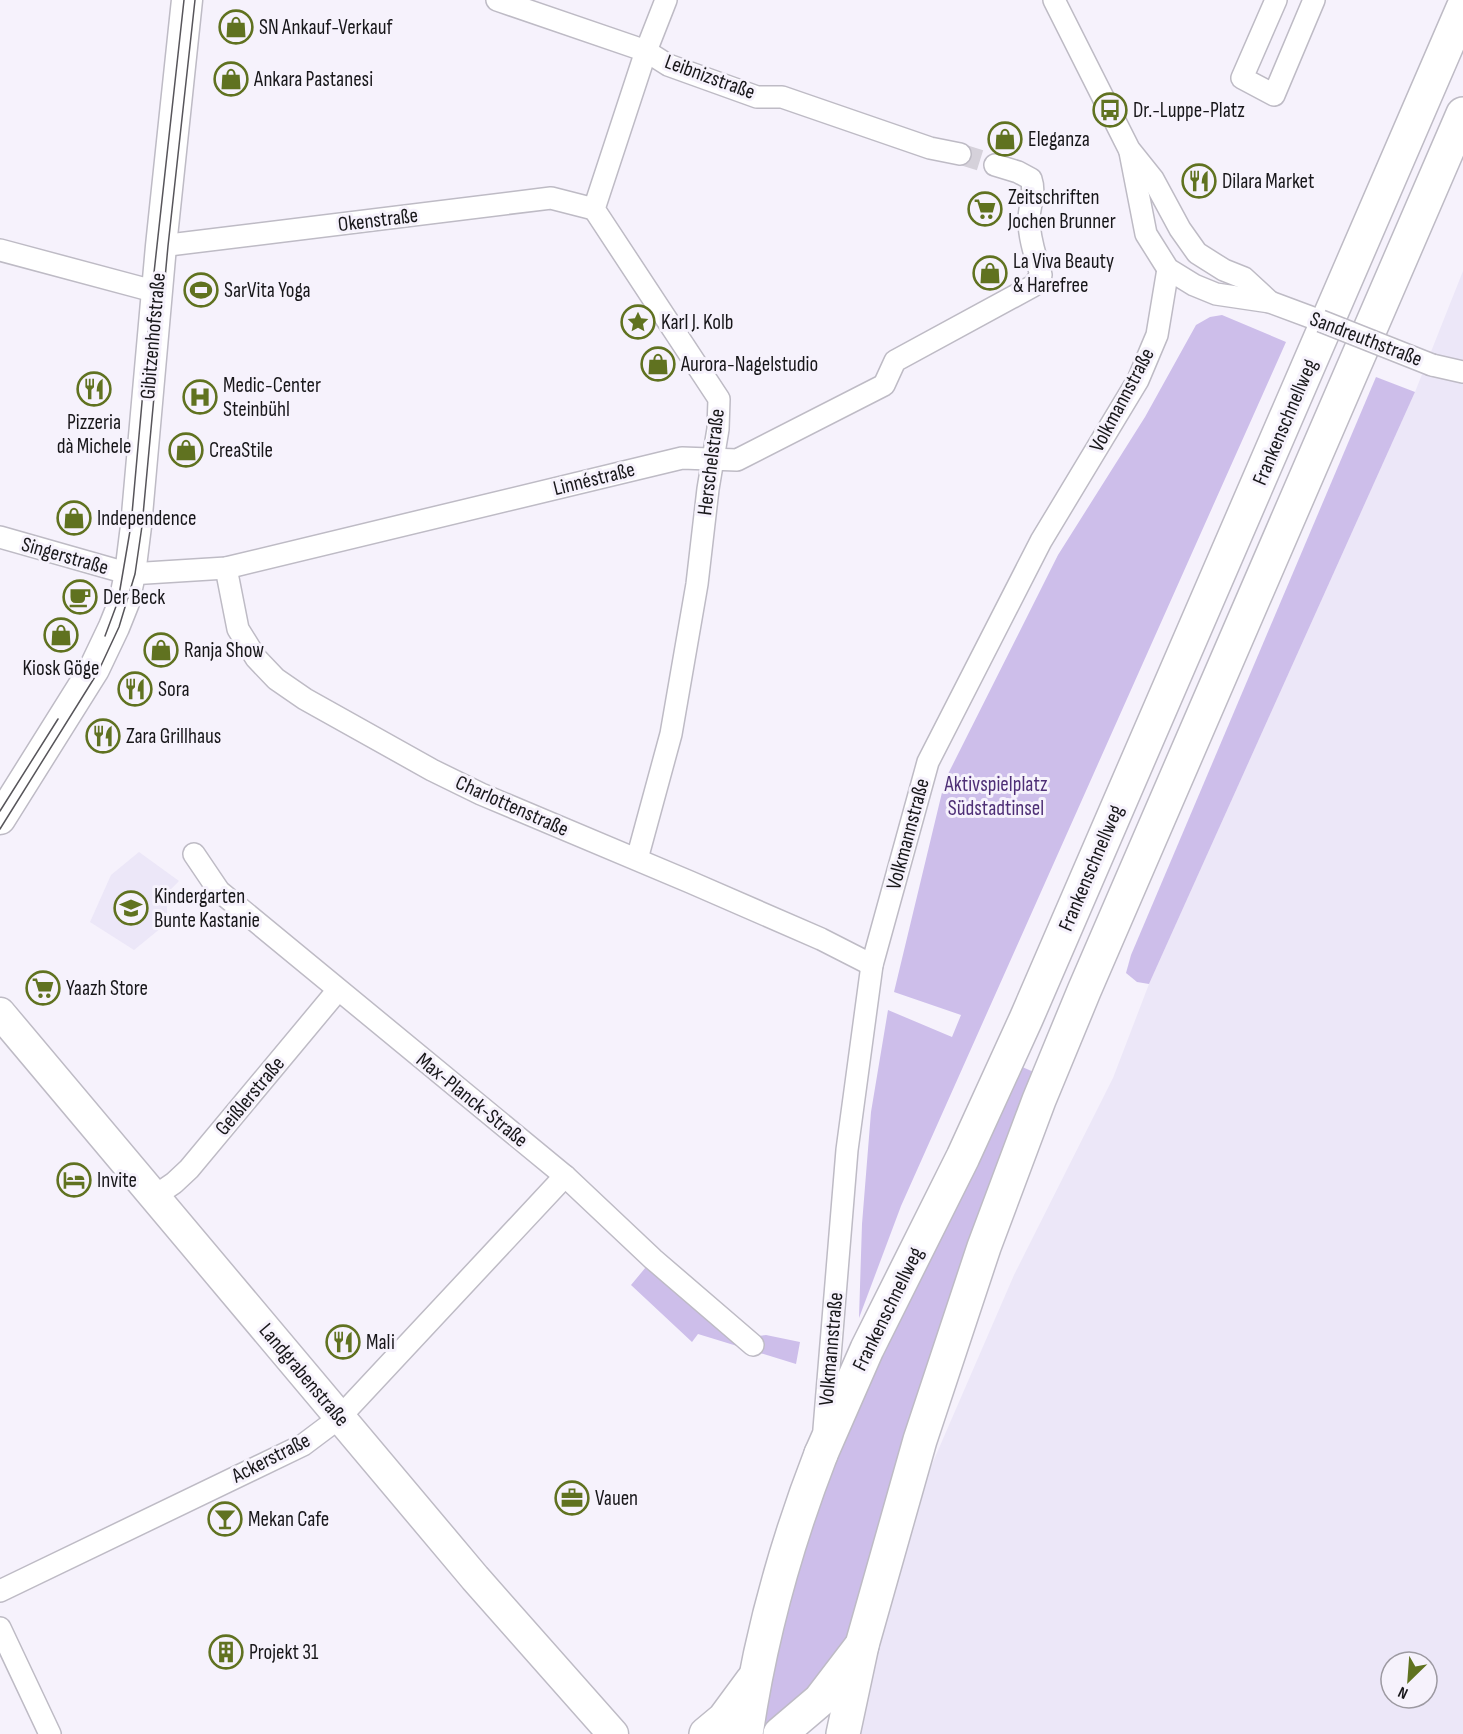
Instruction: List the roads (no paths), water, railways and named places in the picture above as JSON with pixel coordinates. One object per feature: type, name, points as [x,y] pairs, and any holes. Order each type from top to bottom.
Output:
[{"type":"main road","name":"Gibitzenhofstraße","points":[[0,819],[94,669],[119,615],[130,574],[187,0]]},
{"type":"main road","name":"Frankenschnellweg","points":[[746,1734],[756,1674],[779,1582],[795,1526],[821,1454],[867,1349],[963,1157],[1021,1029],[1463,8]]},
{"type":"main road","name":"Frankenschnellweg","points":[[843,1734],[862,1645],[891,1538],[940,1376],[1034,1111],[1463,114]]},
{"type":"main road","name":"Landgrabenstraße","points":[[0,1013],[475,1578],[613,1734]]},
{"type":"main road","points":[[780,1734],[820,1700],[862,1645]]},
{"type":"main road","points":[[706,1734],[728,1714],[756,1674]]},
{"type":"street","name":"Leibnizstraße","points":[[497,0],[646,51],[669,65],[757,97],[782,97],[930,148],[960,154]]},
{"type":"street","points":[[594,209],[646,51],[666,0]]},
{"type":"street","points":[[1054,0],[1129,149],[1153,179],[1180,229],[1197,253],[1168,269],[1146,234],[1129,149]]},
{"type":"street","points":[[1276,0],[1242,78],[1274,95],[1314,0]]},
{"type":"street","name":"Linnéstraße","points":[[130,574],[226,568],[682,458],[736,460],[884,385],[895,361],[1034,286],[1041,275],[1032,245],[1029,220],[1034,189],[1031,179],[1018,172],[995,165]]},
{"type":"street","name":"Okenstraße","points":[[161,246],[551,198],[594,209]]},
{"type":"street","name":"Herschelstraße","points":[[594,209],[720,399],[697,584],[671,734],[637,859]]},
{"type":"street","points":[[0,250],[157,292]]},
{"type":"street","name":"Sandreuthstraße","points":[[1197,253],[1224,270],[1244,278],[1270,302]]},
{"type":"street","name":"Volkmannstraße","points":[[821,1454],[847,1150],[872,965],[928,762],[1041,542],[1138,381],[1157,335],[1168,269]]},
{"type":"street","name":"Sandreuthstraße","points":[[1168,269],[1194,285],[1216,294],[1270,302],[1432,364],[1463,372]]},
{"type":"street","name":"Singerstraße","points":[[0,537],[130,574]]},
{"type":"street","name":"Charlottenstraße","points":[[226,568],[238,629],[255,658],[276,679],[305,699],[432,770],[481,794],[821,939],[872,965]]},
{"type":"street","name":"Max-Planck-Straße","points":[[194,854],[219,891],[565,1176],[653,1259],[753,1345]]},
{"type":"street","name":"Geißlerstraße","points":[[155,1197],[189,1169],[338,990]]},
{"type":"street","name":"Ackerstraße","points":[[0,1591],[303,1445],[339,1418],[565,1176]]},
{"type":"street","points":[[0,1628],[50,1734]]},
{"type":"tunnel","points":[[960,154],[995,165]]},
{"type":"tram line","points":[[105,636],[118,601],[131,525],[152,291],[184,0]]},
{"type":"tram line","points":[[0,829],[98,672],[119,627],[135,574],[142,526],[168,246],[195,0]]},
{"type":"tram line","points":[[0,811],[58,719]]},
{"type":"place","name":"SN Ankauf-Verkauf","points":[[236,27]]},
{"type":"place","name":"Ankara Pastanesi","points":[[231,79]]},
{"type":"place","name":"Dr.-Luppe-Platz","points":[[1110,110]]},
{"type":"place","name":"Eleganza","points":[[1005,139]]},
{"type":"place","name":"Dilara Market","points":[[1199,181]]},
{"type":"place","name":"Zeitschriften Jochen Brunner","points":[[985,209]]},
{"type":"place","name":"La Viva Beauty & Harefree","points":[[990,273]]},
{"type":"place","name":"SarVita Yoga","points":[[201,290]]},
{"type":"place","name":"Karl J. Kolb","points":[[638,322]]},
{"type":"place","name":"Aurora-Nagelstudio","points":[[658,364]]},
{"type":"place","name":"Pizzeria dà Michele","points":[[94,389]]},
{"type":"place","name":"Medic-Center Steinbühl","points":[[200,397]]},
{"type":"place","name":"CreaStile","points":[[186,450]]},
{"type":"place","name":"Independence","points":[[74,518]]},
{"type":"place","name":"Der Beck","points":[[80,597]]},
{"type":"place","name":"Kiosk Göge","points":[[61,635]]},
{"type":"place","name":"Ranja Show","points":[[161,650]]},
{"type":"place","name":"Sora","points":[[135,689]]},
{"type":"place","name":"Zara Grillhaus","points":[[103,736]]},
{"type":"place","name":"Kindergarten Bunte Kastanie","points":[[131,908]]},
{"type":"place","name":"Yaazh Store","points":[[43,988]]},
{"type":"place","name":"Invite","points":[[74,1180]]},
{"type":"place","name":"Mali","points":[[343,1342]]},
{"type":"place","name":"Vauen","points":[[572,1498]]},
{"type":"place","name":"Mekan Cafe","points":[[225,1519]]},
{"type":"place","name":"Projekt 31","points":[[226,1652]]},
{"type":"park label","name":"Aktivspielplatz Südstadtinsel","points":[[996,796]]}]
